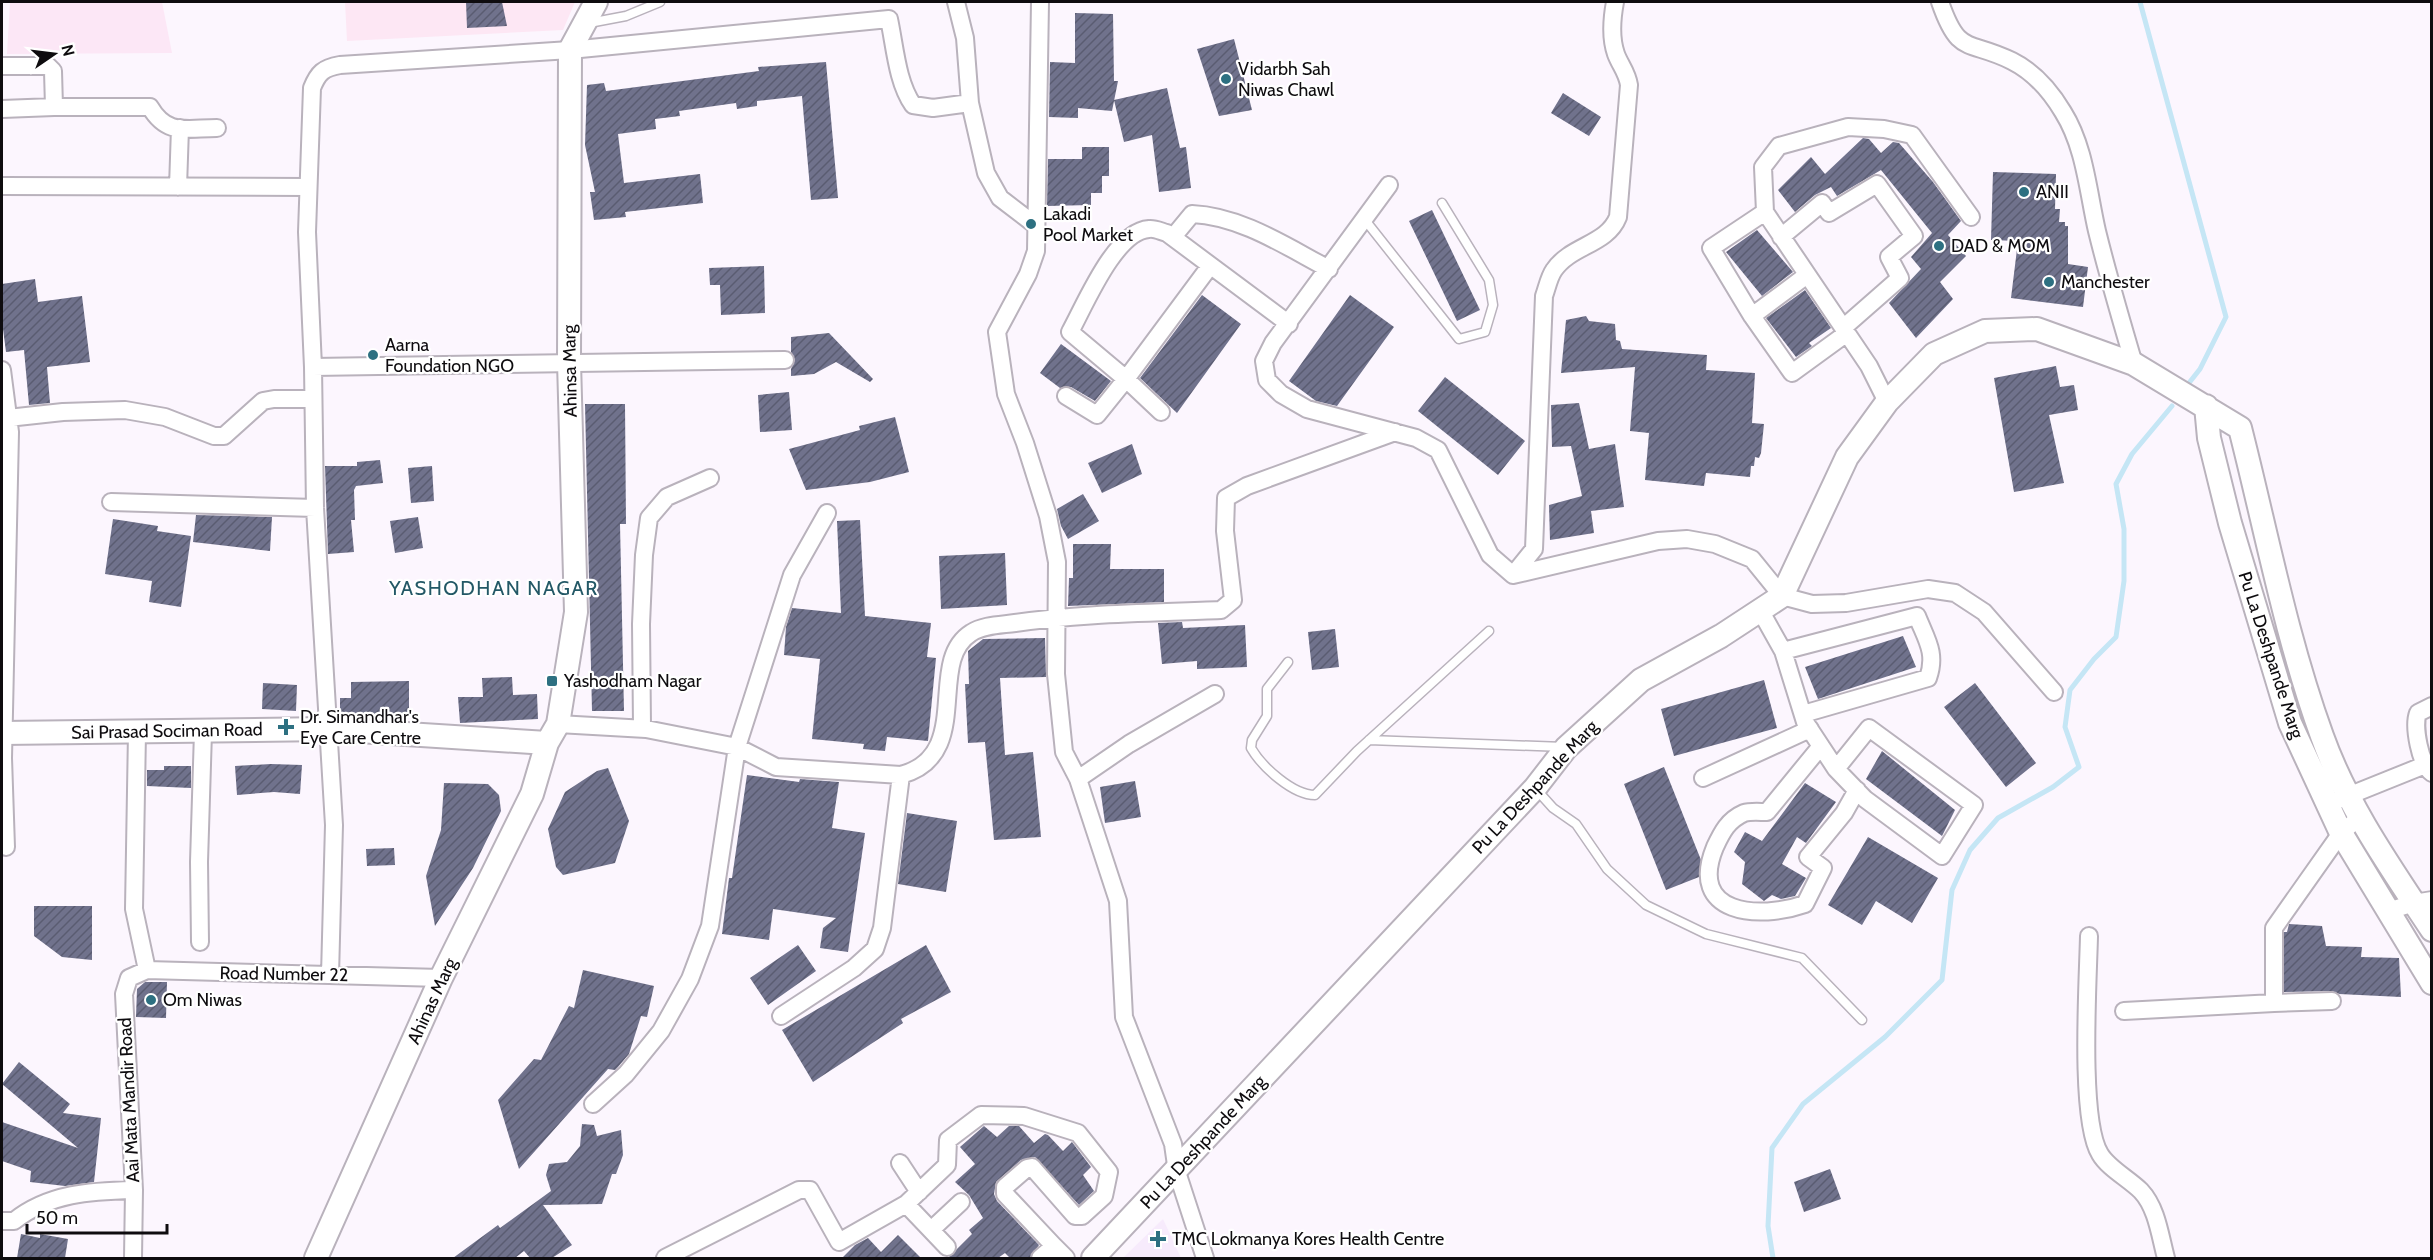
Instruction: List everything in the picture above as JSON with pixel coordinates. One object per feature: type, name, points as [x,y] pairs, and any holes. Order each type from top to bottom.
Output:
[{"type":"street","name":"Ahinsa Marg","points":[[553,734],[576,612],[569,362],[570,50],[596,2]]},
{"type":"street","points":[[956,2],[965,39],[970,104],[986,173],[1000,198],[1034,224]]},
{"type":"street","points":[[1040,2],[1034,224],[1036,251],[997,332],[1006,394],[1025,443],[1050,528],[1057,562],[1056,674],[1064,752],[1078,778],[1118,901],[1124,1017],[1173,1144],[1177,1172],[1205,1258]]},
{"type":"street","points":[[1513,575],[1534,549],[1544,296],[1553,271],[1566,257],[1613,229],[1618,217],[1629,85],[1627,72],[1616,55],[1612,34],[1615,2]]},
{"type":"street","points":[[1940,2],[1949,28],[1965,44],[2013,61],[2040,81],[2064,113],[2077,143],[2111,287],[2134,364]]},
{"type":"street","points":[[330,975],[334,825],[315,508],[314,367],[307,187],[312,88],[317,75],[328,67],[570,50],[889,19],[907,97],[913,105],[933,108],[970,104]]},
{"type":"street","points":[[2,66],[48,66],[53,71],[54,107]]},
{"type":"street","points":[[2,109],[150,107],[161,124],[168,128],[217,128]]},
{"type":"street","points":[[178,187],[180,128]]},
{"type":"street","points":[[1887,402],[1869,366],[1765,212],[1762,167],[1779,146],[1848,128],[1884,129],[1912,135],[1971,217]]},
{"type":"street","points":[[1765,212],[1711,248],[1752,316],[1792,373],[1845,330],[1900,278],[1889,257],[1914,236],[1876,184],[1829,213],[1822,203],[1781,237]]},
{"type":"street","points":[[1389,185],[1273,343],[1264,361],[1267,380],[1281,394],[1307,409],[1416,438],[1437,450],[1490,555],[1513,575]]},
{"type":"street","points":[[2,186],[307,187]]},
{"type":"street","points":[[1173,237],[1192,214],[1204,214],[1254,230],[1329,268]]},
{"type":"street","points":[[1161,412],[1070,332],[1111,258],[1124,241],[1135,233],[1150,228],[1173,237],[1289,324]]},
{"type":"street","points":[[1066,396],[1095,416],[1126,379],[1210,266]]},
{"type":"street","points":[[1752,316],[1807,275]]},
{"type":"street","name":"Pu La Deshpande Marg","points":[[1093,1258],[1177,1172],[1535,788],[1566,747],[1641,680],[1720,636],[1782,596],[1846,457],[1887,402],[1934,354],[1985,331],[2037,329],[2134,364],[2240,428],[2294,643],[2322,737],[2360,818],[2423,902],[2432,930]]},
{"type":"street","points":[[314,367],[785,360]]},
{"type":"street","points":[[2,370],[8,418],[3,758],[6,847]]},
{"type":"street","points":[[8,418],[63,412],[125,410],[165,417],[214,436],[224,436],[263,401],[313,399]]},
{"type":"street","name":"Pu La Deshpande Marg","points":[[2206,406],[2209,438],[2230,524],[2290,723],[2341,833],[2432,983]]},
{"type":"street","points":[[553,734],[646,729],[738,747],[776,767],[901,775],[917,770],[937,749],[942,738],[954,655],[969,633],[987,627],[1055,617],[1221,610],[1233,600],[1225,531],[1226,498],[1247,486],[1395,432]]},
{"type":"street","points":[[646,729],[642,726],[641,624],[644,555],[649,518],[666,497],[710,478]]},
{"type":"street","points":[[111,502],[315,508]]},
{"type":"street","points":[[593,1104],[626,1074],[661,1031],[690,979],[710,926],[738,747],[792,575],[827,513]]},
{"type":"street","points":[[1513,575],[1659,541],[1687,538],[1715,544],[1752,559],[1782,596],[1812,604],[1846,603],[1928,589],[1955,592],[1984,612],[2054,692]]},
{"type":"street","points":[[1760,610],[1783,651],[1806,721],[1836,769],[1857,790],[1942,856],[1974,805],[1869,728],[1836,769]]},
{"type":"street","points":[[1703,778],[1806,721],[1928,678],[1933,664],[1930,648],[1917,616],[1783,651]]},
{"type":"street","points":[[1078,778],[1129,744],[1215,694]]},
{"type":"street","points":[[2327,806],[2349,795],[2428,769],[2414,723],[2418,713],[2432,706]]},
{"type":"street","name":"Sai Prasad Sociman Road","points":[[4,733],[328,729],[553,734]]},
{"type":"street","points":[[137,732],[134,909],[147,970]]},
{"type":"street","points":[[200,942],[199,850],[203,732]]},
{"type":"street","name":"Ahinas Marg","points":[[316,1258],[441,978],[532,794],[553,734]]},
{"type":"street","points":[[1821,746],[1767,812],[1746,812],[1724,827],[1713,854],[1708,881],[1716,898],[1736,911],[1782,912],[1805,904],[1823,868],[1808,857],[1844,813],[1857,790]]},
{"type":"street","points":[[781,1016],[854,968],[875,949],[882,928],[901,775]]},
{"type":"street","points":[[2274,1003],[2274,928],[2288,904],[2341,833],[2360,818]]},
{"type":"street","points":[[2388,911],[2423,902]]},
{"type":"street","points":[[2089,936],[2088,1084],[2092,1129],[2100,1155],[2142,1192],[2152,1208],[2166,1258]]},
{"type":"street","name":"Road Number 22","points":[[129,978],[147,970],[441,978]]},
{"type":"street","name":"Aai Mata Mandir Road","points":[[129,978],[124,994],[134,1190],[133,1258]]},
{"type":"street","points":[[2124,1011],[2332,1001]]},
{"type":"street","points":[[833,1258],[839,1242],[906,1204],[947,1165],[948,1140],[981,1115],[1024,1116],[1078,1133],[1109,1172],[1104,1196],[1082,1216],[1075,1216],[1032,1167],[1027,1168],[1005,1187],[1005,1194],[1066,1258]]},
{"type":"street","points":[[900,1163],[919,1192]]},
{"type":"street","points":[[2,1221],[15,1221],[29,1210],[65,1196],[134,1190]]},
{"type":"street","points":[[665,1258],[799,1190],[810,1190],[839,1242]]},
{"type":"street","points":[[931,1230],[961,1202]]},
{"type":"street","points":[[906,1204],[947,1247]]},
{"type":"street","points":[[1040,1258],[1054,1246]]},
{"type":"lane","points":[[584,24],[626,16],[660,2]]},
{"type":"lane","points":[[1365,220],[1459,339],[1485,332],[1493,305],[1489,280],[1442,202]]},
{"type":"lane","points":[[1288,662],[1267,689],[1267,716],[1252,740],[1251,748],[1258,760],[1303,795],[1315,795],[1369,740],[1489,631]]},
{"type":"lane","points":[[1369,740],[1566,747]]},
{"type":"lane","points":[[1535,788],[1553,807],[1576,824],[1607,869],[1646,905],[1706,934],[1802,958],[1862,1020]]},
{"type":"shaded area","points":[[10,2],[162,2],[172,53],[7,54]]},
{"type":"shaded area","points":[[345,2],[575,2],[563,30],[347,41]]},
{"type":"shaded area","name":"TMC Lokmanya Kores Health Centre","points":[[1163,1219],[1181,1258],[1123,1258]]},
{"type":"building","points":[[466,2],[502,2],[507,26],[467,28]]},
{"type":"building","points":[[1075,13],[1113,14],[1114,81],[1118,81],[1112,111],[1078,108],[1078,118],[1049,117],[1050,62],[1075,63]]},
{"type":"building","name":"Vidarbh Sah Niwas Chawl","points":[[1234,39],[1252,110],[1219,116],[1197,49]]},
{"type":"building","points":[[826,62],[838,198],[811,200],[802,96],[757,101],[757,106],[737,109],[736,103],[679,111],[680,116],[655,119],[656,129],[618,134],[624,183],[700,174],[703,203],[625,212],[626,217],[594,220],[590,192],[595,192],[585,145],[587,85],[604,83],[606,91],[759,71],[758,67]]},
{"type":"building","points":[[1167,88],[1180,148],[1186,147],[1191,188],[1159,192],[1152,135],[1124,142],[1114,100]]},
{"type":"building","points":[[1563,93],[1601,117],[1589,136],[1551,113]]},
{"type":"building","name":"DAD & MOM","points":[[1863,138],[1869,139],[1881,153],[1893,142],[1899,143],[1933,182],[1961,221],[1948,235],[1966,256],[1940,282],[1953,299],[1916,338],[1889,303],[1921,269],[1911,257],[1932,233],[1881,170],[1837,196],[1831,187],[1815,195],[1795,212],[1778,190],[1811,157],[1825,174]]},
{"type":"building","points":[[1082,147],[1109,147],[1109,176],[1102,176],[1102,193],[1091,193],[1091,205],[1047,206],[1048,159],[1082,159]]},
{"type":"building","points":[[1993,172],[2056,174],[2055,209],[2060,209],[2059,222],[2065,222],[2065,226],[2068,226],[2068,264],[2088,267],[2083,307],[2011,298],[2018,241],[1991,240]]},
{"type":"building","points":[[1432,210],[1480,310],[1457,321],[1409,221]]},
{"type":"building","points":[[1757,230],[1793,272],[1762,296],[1726,252]]},
{"type":"building","points":[[764,266],[765,313],[721,315],[720,285],[710,285],[709,268]]},
{"type":"building","points":[[35,279],[38,302],[82,296],[90,362],[47,367],[50,403],[29,405],[24,350],[6,352],[2,321],[2,284]]},
{"type":"building","points":[[1805,290],[1831,328],[1809,343],[1812,346],[1796,357],[1766,318]]},
{"type":"building","points":[[1202,295],[1241,324],[1177,413],[1140,378]]},
{"type":"building","points":[[1350,295],[1394,327],[1337,406],[1316,401],[1289,381]]},
{"type":"building","points":[[1586,316],[1589,321],[1615,324],[1616,340],[1620,341],[1622,349],[1707,355],[1706,370],[1755,373],[1752,423],[1764,424],[1761,453],[1759,458],[1755,457],[1750,477],[1706,473],[1704,486],[1645,480],[1649,433],[1630,431],[1635,367],[1561,373],[1566,320]]},
{"type":"building","points":[[829,333],[873,379],[870,382],[836,362],[814,374],[791,376],[795,360],[791,352],[791,337]]},
{"type":"building","points":[[1061,344],[1111,381],[1095,401],[1071,387],[1060,388],[1040,373]]},
{"type":"building","points":[[2056,366],[2060,387],[2074,385],[2078,410],[2049,415],[2064,483],[2014,492],[1994,378]]},
{"type":"building","points":[[1445,377],[1525,441],[1498,475],[1418,411]]},
{"type":"building","points":[[789,392],[792,430],[760,432],[758,395]]},
{"type":"building","points":[[1579,403],[1589,449],[1615,444],[1624,507],[1591,511],[1594,533],[1550,540],[1549,505],[1582,496],[1571,446],[1552,447],[1551,405]]},
{"type":"building","points":[[585,404],[625,404],[626,524],[620,524],[624,711],[592,711]]},
{"type":"building","points":[[895,417],[909,472],[870,482],[806,490],[789,449],[860,430],[859,426]]},
{"type":"building","points":[[1132,444],[1142,474],[1102,493],[1088,463]]},
{"type":"building","points":[[380,460],[383,483],[356,486],[354,490],[355,520],[351,520],[354,552],[328,554],[325,466],[357,466],[357,462]]},
{"type":"building","points":[[432,466],[434,501],[411,503],[408,468]]},
{"type":"building","points":[[1083,494],[1099,521],[1068,539],[1061,526],[1057,509]]},
{"type":"building","points":[[196,515],[272,517],[270,551],[193,542]]},
{"type":"building","points":[[418,517],[423,548],[395,553],[390,521]]},
{"type":"building","points":[[113,519],[158,526],[157,531],[191,536],[181,607],[149,602],[152,581],[105,574]]},
{"type":"building","points":[[860,520],[865,616],[931,623],[927,657],[936,658],[928,741],[887,737],[885,751],[863,749],[864,744],[812,739],[820,659],[784,655],[786,627],[792,608],[841,613],[837,521]]},
{"type":"building","points":[[1073,544],[1111,544],[1110,569],[1164,569],[1164,602],[1068,606],[1069,578],[1073,578]]},
{"type":"building","points":[[1005,553],[1007,605],[941,609],[939,556]]},
{"type":"building","points":[[1182,622],[1183,628],[1245,625],[1247,667],[1197,669],[1197,661],[1162,664],[1158,623]]},
{"type":"building","points":[[1335,629],[1339,667],[1312,670],[1308,632]]},
{"type":"building","points":[[1903,636],[1916,667],[1818,699],[1805,667]]},
{"type":"building","points":[[1045,638],[1046,677],[1000,678],[1005,755],[1033,752],[1041,837],[994,840],[985,742],[968,743],[965,684],[969,684],[968,651],[983,639]]},
{"type":"building","points":[[512,677],[513,695],[537,694],[538,719],[460,723],[458,697],[483,697],[482,678]]},
{"type":"building","points":[[1764,680],[1777,728],[1674,756],[1661,709]]},
{"type":"building","points":[[409,681],[409,717],[340,716],[340,698],[351,698],[351,682]]},
{"type":"building","points":[[263,683],[297,685],[296,711],[262,709]]},
{"type":"building","points":[[1975,683],[2036,763],[2006,787],[1944,707]]},
{"type":"building","points":[[1882,751],[1955,810],[1942,836],[1866,779]]},
{"type":"building","points":[[302,765],[300,794],[274,792],[237,795],[235,766]]},
{"type":"building","points":[[164,766],[191,766],[191,788],[147,786],[147,770],[164,770]]},
{"type":"building","points":[[1664,767],[1701,860],[1699,877],[1666,890],[1624,784]]},
{"type":"building","points":[[608,768],[629,821],[615,863],[563,875],[556,867],[548,829],[565,792],[597,771]]},
{"type":"building","points":[[747,775],[799,782],[800,779],[839,782],[832,828],[865,833],[848,952],[820,948],[823,928],[836,918],[773,909],[769,940],[722,934]]},
{"type":"building","points":[[1135,781],[1141,817],[1105,823],[1100,787]]},
{"type":"building","points":[[444,783],[488,784],[499,795],[501,811],[473,868],[435,926],[426,876],[441,830]]},
{"type":"building","points":[[1805,783],[1836,802],[1806,843],[1797,837],[1782,864],[1806,878],[1795,896],[1781,899],[1772,895],[1764,901],[1742,884],[1745,862],[1734,852],[1745,832],[1762,841]]},
{"type":"building","points":[[907,813],[957,821],[946,892],[898,884]]},
{"type":"building","points":[[1868,837],[1938,878],[1912,923],[1876,901],[1862,925],[1828,905]]},
{"type":"building","points":[[394,848],[395,865],[367,866],[366,849]]},
{"type":"building","points":[[34,906],[92,906],[92,960],[62,957],[34,936]]},
{"type":"building","points":[[2289,924],[2322,926],[2326,946],[2362,947],[2361,957],[2399,958],[2401,997],[2339,994],[2332,991],[2284,992],[2284,932],[2287,932]]},
{"type":"building","points":[[798,945],[816,971],[768,1005],[750,978]]},
{"type":"building","points":[[926,945],[951,992],[901,1019],[903,1023],[813,1082],[782,1030]]},
{"type":"building","points":[[583,970],[654,986],[647,1017],[641,1016],[629,1054],[615,1070],[608,1069],[519,1169],[498,1100],[534,1059],[541,1060],[569,1006],[574,1008]]},
{"type":"building","name":"Om Niwas","points":[[145,982],[167,982],[166,1018],[136,1017],[137,989]]},
{"type":"building","points":[[19,1062],[70,1104],[63,1113],[101,1118],[94,1182],[65,1186],[30,1182],[31,1171],[2,1161],[2,1122],[78,1148],[2,1084]]},
{"type":"building","points":[[582,1124],[594,1125],[597,1136],[621,1130],[623,1155],[616,1174],[612,1174],[602,1204],[543,1205],[572,1245],[552,1258],[530,1258],[524,1251],[515,1258],[453,1258],[498,1225],[500,1228],[551,1191],[546,1175],[549,1164],[567,1162],[580,1146]]},
{"type":"building","points":[[984,1126],[997,1137],[1009,1126],[1019,1126],[1034,1143],[1045,1134],[1063,1151],[1072,1142],[1091,1167],[1083,1175],[1094,1191],[1079,1205],[1035,1157],[1021,1160],[996,1182],[994,1194],[997,1201],[1039,1245],[1030,1258],[1010,1258],[1005,1253],[998,1258],[948,1258],[972,1234],[969,1230],[983,1218],[969,1195],[955,1182],[975,1164],[960,1147]]},
{"type":"building","points":[[1830,1169],[1841,1199],[1804,1212],[1794,1182]]},
{"type":"building","points":[[21,1234],[40,1238],[40,1234],[68,1239],[65,1258],[17,1258]]},
{"type":"building","points":[[898,1235],[921,1258],[842,1258],[855,1245],[868,1238],[881,1252]]},
{"type":"waterway","points":[[2140,2],[2226,317],[2200,369],[2185,388]]},
{"type":"waterway","points":[[1773,1258],[1768,1226],[1772,1148],[1803,1104],[1885,1037],[1942,980],[1952,890],[1970,850],[1998,818],[2053,787],[2079,767],[2065,727],[2070,690],[2094,659],[2116,637],[2124,581],[2124,529],[2116,484],[2132,454],[2172,406]]},
{"type":"place","name":"Vidarbh Sah Niwas Chawl","points":[[1226,79]]},
{"type":"place","name":"ANII","points":[[2024,192]]},
{"type":"place","name":"Lakadi Pool Market","points":[[1031,224]]},
{"type":"place","name":"DAD & MOM","points":[[1939,246]]},
{"type":"place","name":"Manchester","points":[[2049,282]]},
{"type":"place","name":"Aarna Foundation NGO","points":[[373,355]]},
{"type":"place","name":"Yashodham Nagar","points":[[552,681]]},
{"type":"place","name":"Dr. Simandhar's Eye Care Centre","points":[[286,727]]},
{"type":"place","name":"Om Niwas","points":[[151,1000]]},
{"type":"place","name":"TMC Lokmanya Kores Health Centre","points":[[1158,1239]]},
{"type":"district","name":"YASHODHAN NAGAR","points":[[494,588]]}]
